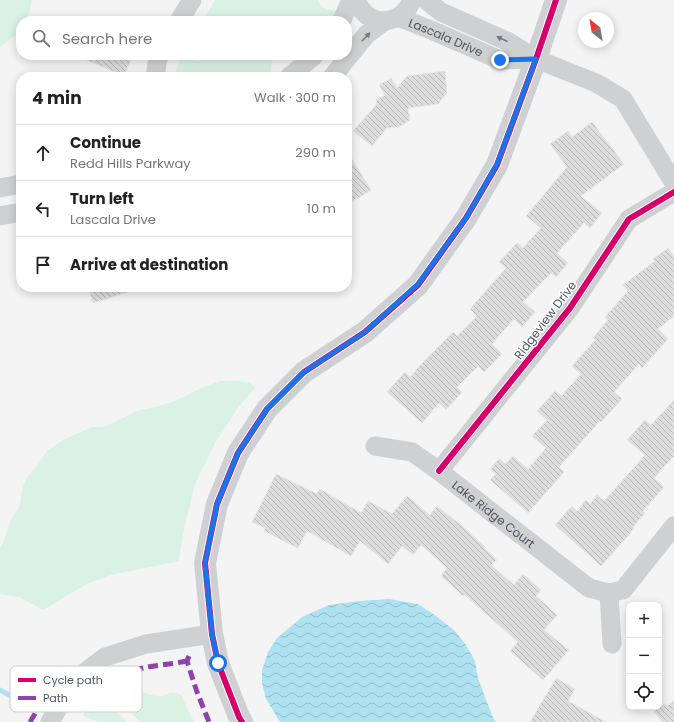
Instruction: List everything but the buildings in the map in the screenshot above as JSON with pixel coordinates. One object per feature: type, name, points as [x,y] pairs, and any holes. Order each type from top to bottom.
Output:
[{"type":"street","points":[[182,16],[192,0]]},
{"type":"street","points":[[343,16],[351,0]]},
{"type":"street","name":"Lascala Drive","points":[[356,0],[360,8],[367,15],[376,20],[392,19],[431,30],[500,60],[536,59]]},
{"type":"street","points":[[352,52],[367,34],[404,12],[410,6],[412,0]]},
{"type":"street","name":"Lascala Drive","points":[[426,0],[441,12],[509,42],[536,59]]},
{"type":"street","points":[[242,722],[218,663],[212,634],[205,563],[217,504],[238,453],[267,409],[304,372],[365,332],[418,284],[466,218],[497,164],[556,0]]},
{"type":"street","points":[[536,59],[596,83],[623,99],[674,183]]},
{"type":"street","points":[[156,72],[158,60]]},
{"type":"street","points":[[295,72],[309,60]]},
{"type":"street","points":[[336,72],[346,60]]},
{"type":"street","points":[[0,188],[16,185]]},
{"type":"street","name":"Ridgeview Drive","points":[[439,471],[570,308],[629,219],[674,192]]},
{"type":"street","points":[[0,216],[16,213]]},
{"type":"street","name":"Lake Ridge Court","points":[[375,446],[412,452],[439,471],[589,588],[609,593]]},
{"type":"street","points":[[612,644],[609,593],[623,590],[674,526]]},
{"type":"street","points":[[93,666],[105,657],[146,644],[212,634]]},
{"type":"street","points":[[50,722],[56,712]]},
{"type":"green space","points":[[0,0],[32,0],[28,16],[16,16],[16,35],[0,47]]},
{"type":"green space","points":[[215,0],[318,0],[325,8],[331,10],[342,10],[340,16],[205,16]]},
{"type":"green space","points":[[180,60],[273,60],[271,72],[176,72]]},
{"type":"green space","points":[[221,381],[250,383],[255,388],[240,405],[215,443],[195,484],[184,529],[179,561],[111,575],[85,585],[43,610],[19,597],[0,594],[0,548],[11,520],[20,505],[22,490],[27,477],[37,466],[47,451],[63,440],[92,427],[109,425],[139,410],[169,403],[201,388]]},
{"type":"green space","points":[[142,692],[156,696],[163,696],[174,692],[181,695],[194,722],[140,722],[130,712],[142,712]]},
{"type":"green space","points":[[117,712],[127,722],[98,722],[83,716],[84,713]]},
{"type":"water","points":[[389,599],[418,604],[454,630],[466,645],[475,661],[478,678],[493,718],[496,722],[280,722],[266,699],[262,683],[262,670],[268,652],[277,638],[302,617],[329,605]]},
{"type":"waterway","points":[[0,690],[10,695]]},
{"type":"marked path","points":[[189,656],[187,661],[209,722]]},
{"type":"marked path","points":[[142,669],[187,661]]},
{"type":"marked path","points":[[30,722],[36,712]]},
{"type":"cycle path","points":[[242,722],[218,663],[212,634],[205,563],[217,504],[238,453],[267,409],[304,372],[365,332],[418,285],[466,218],[497,165],[556,0]]},
{"type":"cycle path","points":[[439,471],[570,308],[629,219],[674,192]]},
{"type":"route","points":[[218,663],[212,634],[205,563],[217,504],[238,453],[267,409],[304,372],[365,332],[418,284],[466,218],[497,164],[536,59],[500,60]]}]
